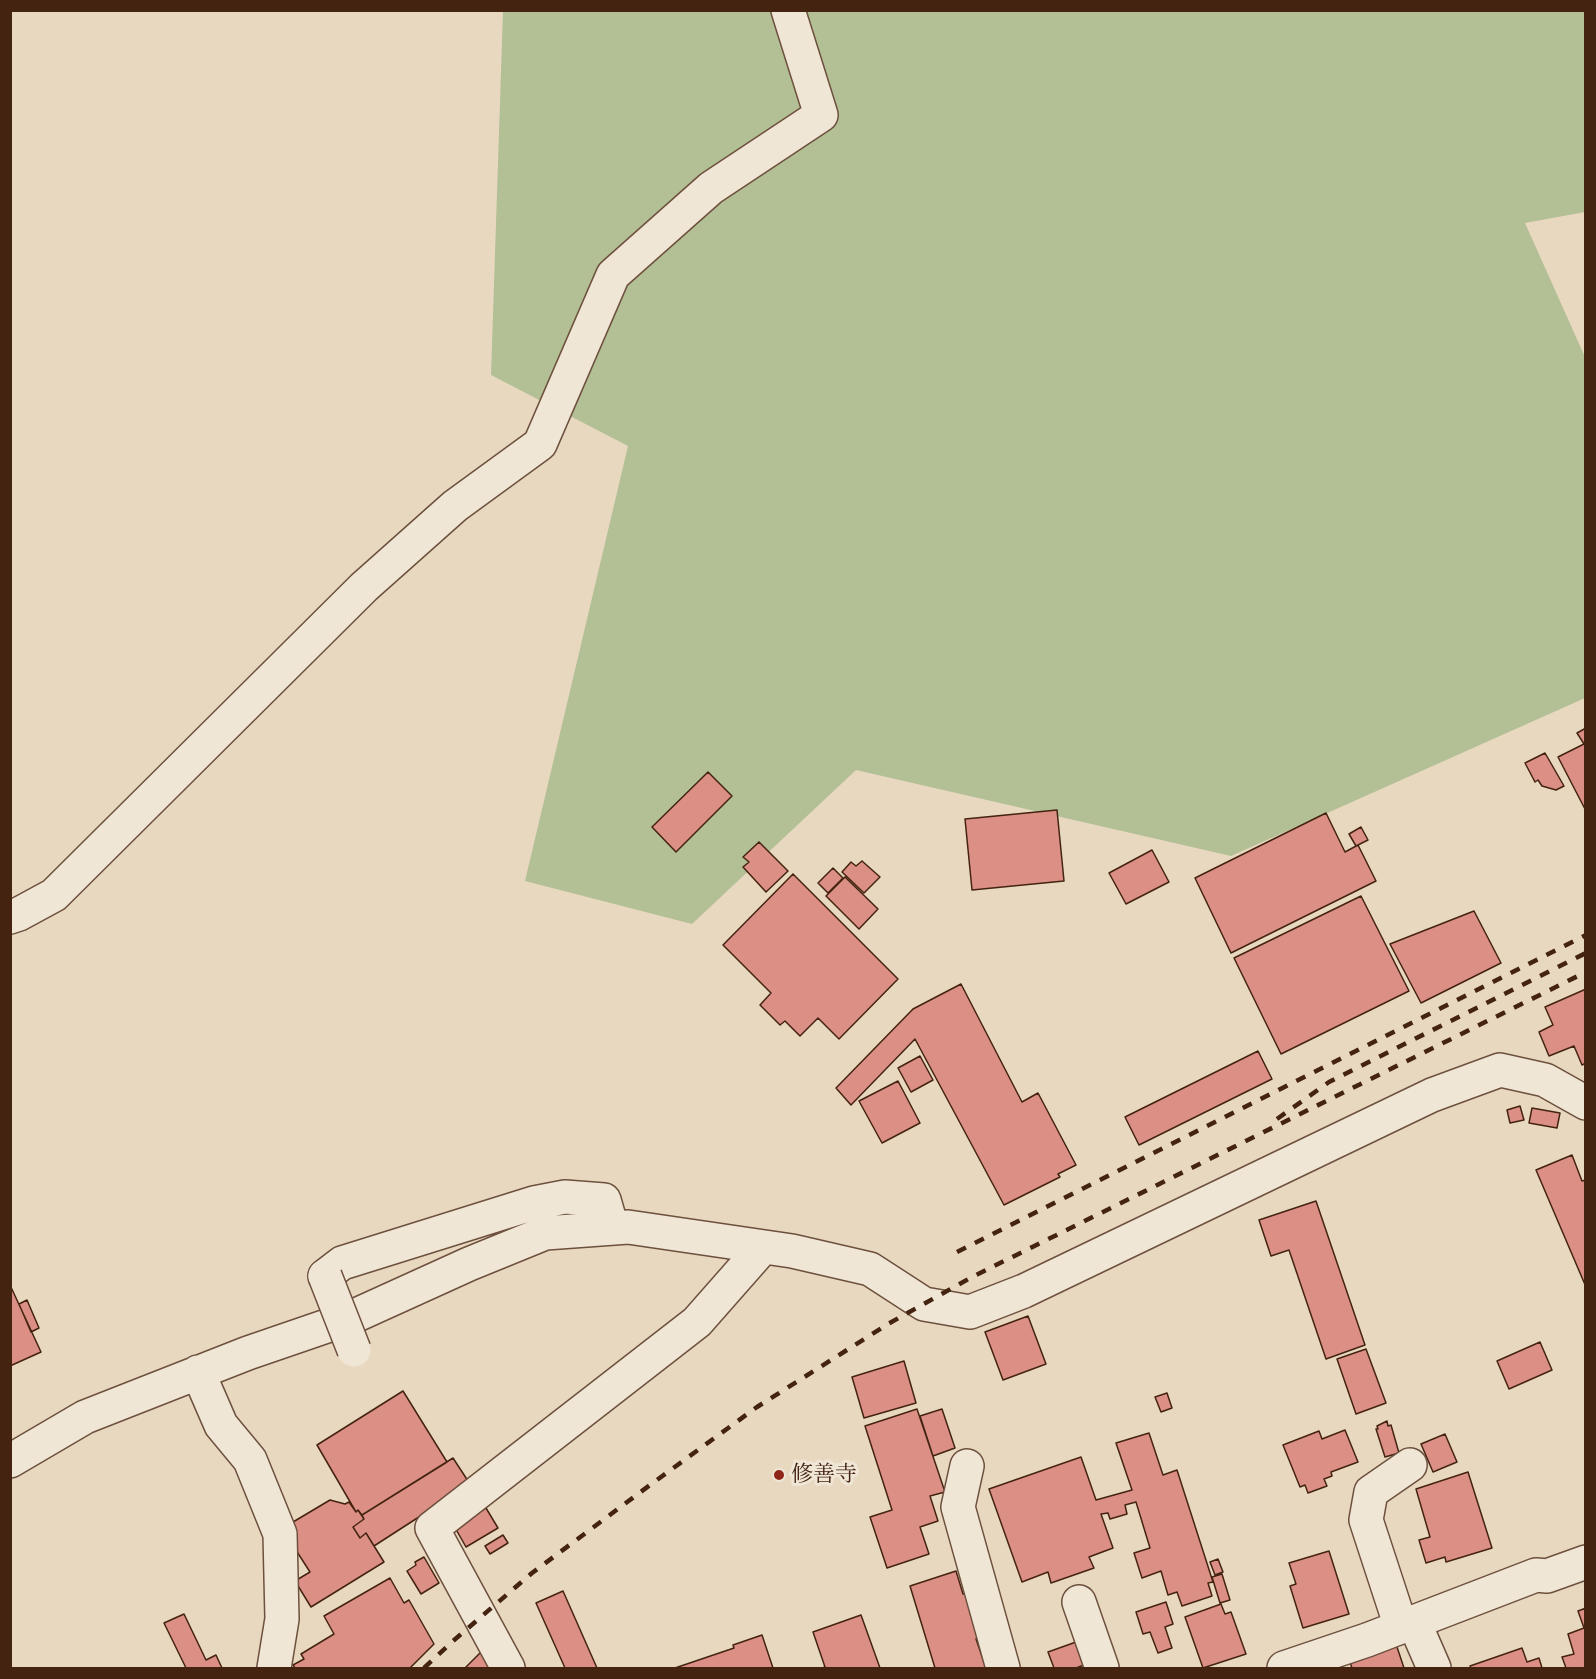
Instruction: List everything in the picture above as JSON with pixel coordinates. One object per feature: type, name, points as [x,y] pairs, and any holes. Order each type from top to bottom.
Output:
[{"type":"street","points":[[10,917],[54,895],[364,587],[455,506],[540,444],[613,275],[711,188],[821,115],[788,10]]},
{"type":"street","points":[[10,1461],[85,1417],[248,1353],[350,1318],[469,1264],[545,1233],[628,1227],[792,1251],[870,1269],[924,1304],[970,1312],[1024,1291],[1432,1095],[1500,1070],[1545,1080],[1586,1103]]},
{"type":"street","points":[[354,1350],[325,1276],[342,1263],[534,1203],[565,1197],[604,1200],[612,1228]]},
{"type":"street","points":[[508,1668],[432,1528],[697,1322],[763,1247]]},
{"type":"street","points":[[198,1372],[221,1425],[250,1460],[280,1534],[282,1619],[274,1668]]},
{"type":"street","points":[[1410,1465],[1371,1492],[1366,1520],[1408,1624],[1434,1668]]},
{"type":"street","points":[[967,1466],[958,1507],[1003,1668]]},
{"type":"street","points":[[1284,1668],[1536,1575],[1547,1576],[1586,1562]]},
{"type":"street","points":[[1079,1602],[1102,1668]]},
{"type":"green space","points":[[503,11],[1585,11],[1585,212],[1525,223],[1585,357],[1585,698],[1231,856],[856,770],[692,924],[525,881],[628,446],[491,375]]},
{"type":"building","points":[[1586,728],[1586,811],[1558,757],[1584,744],[1577,733]]},
{"type":"building","points":[[1545,753],[1564,786],[1556,790],[1542,786],[1538,780],[1535,782],[1525,763]]},
{"type":"building","points":[[708,772],[732,796],[676,852],[652,827]]},
{"type":"building","points":[[1057,810],[1064,881],[972,890],[965,819]]},
{"type":"building","points":[[1326,813],[1345,852],[1358,845],[1376,881],[1231,953],[1195,878]]},
{"type":"building","points":[[1361,827],[1368,840],[1356,846],[1349,834]]},
{"type":"building","points":[[759,842],[788,871],[766,892],[743,867],[749,862],[743,857]]},
{"type":"building","points":[[1152,850],[1169,882],[1126,904],[1109,873]]},
{"type":"building","points":[[862,861],[880,877],[864,893],[842,872],[851,862],[856,866]]},
{"type":"building","points":[[833,868],[843,878],[828,893],[818,883]]},
{"type":"building","points":[[793,874],[898,979],[839,1039],[818,1018],[800,1036],[785,1021],[780,1025],[760,1005],[771,993],[723,945]]},
{"type":"building","points":[[845,877],[878,909],[859,929],[826,896]]},
{"type":"building","points":[[1361,896],[1409,991],[1281,1054],[1234,958]]},
{"type":"building","points":[[1474,911],[1501,963],[1421,1003],[1390,944]]},
{"type":"building","points":[[961,984],[1022,1102],[1038,1093],[1076,1165],[1058,1174],[1060,1177],[1004,1205],[915,1039],[851,1105],[836,1088],[913,1009]]},
{"type":"building","points":[[1586,989],[1586,1063],[1582,1065],[1574,1046],[1549,1056],[1539,1032],[1553,1025],[1545,1007]]},
{"type":"building","points":[[1258,1051],[1272,1079],[1139,1145],[1125,1117]]},
{"type":"building","points":[[920,1056],[933,1080],[911,1092],[898,1068]]},
{"type":"building","points":[[898,1081],[920,1123],[882,1143],[859,1101]]},
{"type":"building","points":[[1520,1106],[1524,1120],[1510,1123],[1507,1110]]},
{"type":"building","points":[[1532,1108],[1560,1113],[1557,1128],[1529,1123]]},
{"type":"building","points":[[1572,1155],[1582,1181],[1586,1180],[1586,1287],[1536,1170]]},
{"type":"building","points":[[1316,1201],[1365,1345],[1326,1359],[1289,1250],[1271,1256],[1259,1220]]},
{"type":"building","points":[[10,1285],[41,1352],[10,1366]]},
{"type":"building","points":[[27,1300],[39,1328],[31,1332],[19,1304]]},
{"type":"building","points":[[1028,1316],[1046,1364],[1003,1380],[985,1332]]},
{"type":"building","points":[[1540,1342],[1552,1370],[1509,1389],[1497,1361]]},
{"type":"building","points":[[1366,1349],[1386,1403],[1356,1414],[1337,1359]]},
{"type":"building","points":[[904,1361],[916,1403],[864,1418],[852,1377]]},
{"type":"building","points":[[403,1391],[447,1462],[362,1515],[358,1510],[356,1512],[317,1445]]},
{"type":"building","points":[[1167,1393],[1172,1408],[1161,1412],[1155,1397]]},
{"type":"building","points":[[917,1409],[945,1492],[930,1496],[938,1521],[920,1527],[929,1554],[887,1568],[870,1517],[892,1510],[865,1426]]},
{"type":"building","points":[[942,1409],[955,1448],[933,1456],[920,1416]]},
{"type":"building","points":[[1387,1421],[1388,1426],[1391,1425],[1399,1453],[1385,1457],[1376,1429],[1378,1429],[1377,1426]]},
{"type":"building","points":[[1345,1430],[1358,1462],[1331,1472],[1332,1476],[1324,1479],[1327,1486],[1308,1493],[1305,1485],[1300,1487],[1283,1445],[1319,1431],[1322,1439]]},
{"type":"building","points":[[1149,1433],[1163,1475],[1177,1470],[1213,1582],[1208,1583],[1212,1596],[1182,1606],[1177,1592],[1168,1595],[1161,1571],[1142,1578],[1134,1553],[1150,1548],[1136,1502],[1125,1505],[1127,1514],[1110,1519],[1108,1513],[1101,1514],[1113,1548],[1089,1557],[1094,1568],[1051,1583],[1048,1572],[1022,1582],[989,1489],[1081,1457],[1096,1500],[1132,1490],[1116,1443]]},
{"type":"building","points":[[1445,1434],[1457,1462],[1433,1472],[1421,1444]]},
{"type":"building","points":[[453,1458],[470,1484],[374,1546],[366,1533],[360,1538],[353,1527],[364,1519],[362,1515]]},
{"type":"building","points":[[1468,1472],[1492,1548],[1446,1562],[1445,1557],[1426,1563],[1419,1540],[1430,1537],[1416,1489]]},
{"type":"building","points":[[330,1500],[345,1504],[349,1502],[356,1512],[358,1510],[364,1519],[353,1527],[360,1538],[366,1533],[384,1562],[311,1607],[295,1581],[310,1572],[292,1544],[297,1541],[288,1525]]},
{"type":"building","points":[[486,1508],[498,1528],[466,1547],[454,1526]]},
{"type":"building","points":[[503,1535],[508,1543],[490,1554],[485,1546]]},
{"type":"building","points":[[1329,1551],[1349,1614],[1303,1628],[1290,1586],[1296,1584],[1289,1563]]},
{"type":"building","points":[[424,1557],[439,1583],[421,1594],[407,1571],[416,1565],[415,1562]]},
{"type":"building","points":[[1218,1559],[1223,1572],[1215,1575],[1210,1562]]},
{"type":"building","points":[[956,1571],[963,1594],[973,1591],[987,1636],[976,1639],[986,1668],[935,1668],[910,1586]]},
{"type":"building","points":[[1222,1574],[1230,1600],[1220,1603],[1212,1577]]},
{"type":"building","points":[[390,1578],[404,1603],[409,1600],[434,1644],[410,1668],[295,1668],[293,1665],[304,1659],[301,1654],[334,1634],[324,1616]]},
{"type":"building","points":[[563,1591],[597,1668],[565,1668],[536,1603]]},
{"type":"building","points":[[1166,1602],[1173,1624],[1165,1627],[1172,1648],[1158,1653],[1150,1632],[1143,1634],[1136,1612]]},
{"type":"building","points":[[1221,1604],[1225,1614],[1231,1612],[1246,1654],[1203,1668],[1185,1617]]},
{"type":"building","points":[[1586,1608],[1586,1668],[1566,1668],[1562,1657],[1574,1654],[1568,1634],[1584,1628],[1578,1611]]},
{"type":"building","points":[[184,1614],[206,1660],[216,1655],[222,1668],[186,1668],[164,1623]]},
{"type":"building","points":[[861,1615],[880,1668],[822,1668],[825,1667],[813,1632]]},
{"type":"building","points":[[762,1635],[773,1668],[675,1668],[734,1648],[733,1645]]},
{"type":"building","points":[[1395,1641],[1404,1668],[1352,1668],[1348,1657]]},
{"type":"building","points":[[1076,1642],[1084,1665],[1076,1668],[1054,1668],[1048,1652]]},
{"type":"building","points":[[486,1647],[497,1668],[465,1668]]},
{"type":"building","points":[[1522,1648],[1527,1662],[1539,1658],[1542,1668],[1471,1668],[1470,1666]]},
{"type":"railway","points":[[957,1252],[1586,935]]},
{"type":"railway","points":[[1277,1119],[1329,1082],[1586,953]]},
{"type":"railway","points":[[424,1668],[532,1573],[650,1485],[757,1407],[888,1324],[972,1277],[1586,972]]},
{"type":"place","name":"修善寺","points":[[779,1475]]}]
